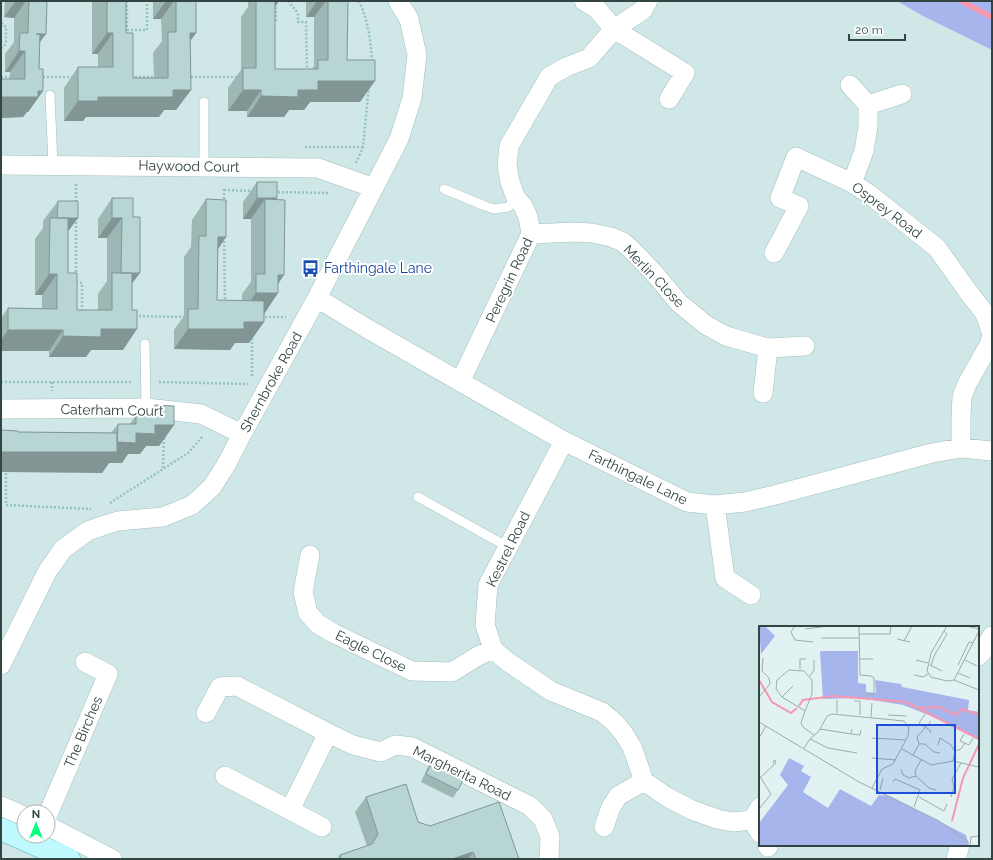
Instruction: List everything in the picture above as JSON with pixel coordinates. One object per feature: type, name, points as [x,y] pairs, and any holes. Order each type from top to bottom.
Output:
[{"type":"street","name":"Shernbroke Road","points":[[1,665],[47,572],[63,549],[88,531],[102,526],[118,521],[163,517],[192,505],[212,487],[226,465],[317,298],[399,139],[412,98],[417,56],[409,19],[398,1]]},
{"type":"street","points":[[584,1],[597,9],[614,30],[685,72],[669,99]]},
{"type":"street","name":"Peregrin Road","points":[[460,382],[531,234],[528,217],[523,206],[516,198],[510,182],[506,165],[509,146],[549,77],[566,67],[589,58],[614,30],[643,10],[648,1]]},
{"type":"street","points":[[850,85],[868,105],[868,126],[864,151],[852,183]]},
{"type":"street","points":[[868,105],[902,94]]},
{"type":"street","name":"Osprey Road","points":[[774,253],[799,206],[780,198],[796,157],[852,183],[869,194],[937,248],[990,321],[992,335],[989,345],[967,384],[962,397],[961,448]]},
{"type":"street","name":"Haywood Court","points":[[1,165],[318,168],[374,188]]},
{"type":"street","name":"Merlin Close","points":[[531,234],[574,232],[611,236],[623,242],[632,250],[654,273],[679,304],[706,325],[726,336],[768,348],[805,346]]},
{"type":"street","name":"Farthingale Lane","points":[[317,298],[368,329],[564,441],[687,502],[715,505],[745,502],[932,453],[961,448],[992,451]]},
{"type":"street","points":[[763,393],[768,348]]},
{"type":"street","name":"Caterham Court","points":[[1,409],[155,409],[201,414],[242,434]]},
{"type":"street","name":"Kestrel Road","points":[[493,649],[485,625],[488,585],[564,441]]},
{"type":"street","points":[[715,505],[725,578],[751,594]]},
{"type":"street","name":"Eagle Close","points":[[310,556],[303,592],[308,613],[318,624],[333,633],[412,671],[452,672],[478,656],[493,649]]},
{"type":"street","points":[[979,655],[992,636]]},
{"type":"street","points":[[493,649],[508,662],[551,691],[602,712],[615,723],[632,747],[644,780],[692,810],[717,819],[759,829]]},
{"type":"street","name":"The Birches","points":[[52,804],[108,674],[85,662]]},
{"type":"street","name":"Margherita Road","points":[[206,713],[220,687],[237,686],[353,745],[381,752],[395,745],[412,747],[530,806],[543,819],[550,837],[549,859]]},
{"type":"street","points":[[290,810],[328,733]]},
{"type":"street","points":[[225,776],[322,827]]},
{"type":"street","points":[[604,827],[611,807],[618,796],[644,780]]},
{"type":"street","points":[[1,806],[16,813]]},
{"type":"street","points":[[1,829],[69,859]]},
{"type":"street","points":[[56,830],[112,859]]},
{"type":"street","points":[[956,859],[960,846]]},
{"type":"lane","points":[[50,95],[53,165]]},
{"type":"lane","points":[[204,102],[204,166]]},
{"type":"lane","points":[[444,189],[494,209],[508,207],[516,198]]},
{"type":"lane","points":[[145,344],[155,409]]},
{"type":"lane","points":[[418,497],[508,547]]},
{"type":"path","points":[[127,1],[127,38]]},
{"type":"path","points":[[127,30],[147,30],[147,1]]},
{"type":"path","points":[[269,21],[276,22],[276,1]]},
{"type":"path","points":[[288,1],[298,13],[298,22],[306,22],[307,77]]},
{"type":"path","points":[[359,1],[364,12],[369,31],[372,65]]},
{"type":"path","points":[[1,23],[6,27],[6,44],[1,48]]},
{"type":"path","points":[[1,77],[17,77]]},
{"type":"path","points":[[33,77],[80,77]]},
{"type":"path","points":[[127,77],[159,77]]},
{"type":"path","points":[[182,77],[244,77]]},
{"type":"path","points":[[271,192],[342,193],[363,147],[370,85]]},
{"type":"path","points":[[76,165],[76,204]]},
{"type":"path","points":[[224,167],[224,206]]},
{"type":"path","points":[[224,190],[255,191]]},
{"type":"path","points":[[76,212],[76,282],[82,283],[82,316]]},
{"type":"path","points":[[224,230],[225,309]]},
{"type":"path","points":[[130,316],[194,317]]},
{"type":"path","points":[[260,317],[306,316]]},
{"type":"path","points":[[252,332],[252,376]]},
{"type":"path","points":[[155,409],[163,469]]},
{"type":"path","points":[[108,504],[188,453],[216,421]]},
{"type":"path","points":[[6,466],[6,505],[92,509],[102,526]]},
{"type":"shaded area","points":[[1,1],[897,1],[923,16],[992,50],[992,859],[1,859]]},
{"type":"shaded area","points":[[897,1],[992,1],[992,50],[923,16]]},
{"type":"building","points":[[29,1],[47,1],[46,34],[40,34],[39,69],[43,69],[43,91],[38,91],[38,97],[1,97],[1,79],[25,79],[25,51],[19,51],[20,33],[28,33]]},
{"type":"building","points":[[107,1],[126,1],[126,33],[133,33],[133,78],[168,78],[168,32],[176,32],[176,1],[196,1],[196,33],[190,33],[191,90],[173,90],[173,97],[98,97],[98,101],[78,101],[78,67],[113,67],[113,33],[107,33]]},
{"type":"building","points":[[256,1],[275,1],[275,69],[318,69],[318,60],[328,60],[328,1],[348,1],[347,60],[375,60],[375,81],[318,81],[318,90],[298,90],[298,97],[261,96],[261,90],[243,90],[243,68],[256,68]]},
{"type":"building","points":[[257,182],[277,182],[277,198],[257,198]]},
{"type":"building","points":[[112,198],[133,198],[133,217],[140,217],[140,273],[121,273],[122,218],[112,218]]},
{"type":"building","points":[[206,199],[226,200],[226,237],[218,237],[217,300],[264,301],[264,322],[244,322],[244,329],[188,329],[188,309],[198,309],[199,236],[206,236]]},
{"type":"building","points":[[265,199],[285,200],[284,275],[278,275],[278,293],[256,293],[256,274],[265,274]]},
{"type":"building","points":[[58,201],[78,201],[78,218],[57,218]]},
{"type":"building","points":[[50,218],[68,218],[68,273],[77,273],[77,310],[112,310],[112,273],[132,273],[132,310],[137,310],[137,329],[101,329],[101,337],[63,336],[63,330],[8,330],[8,308],[57,309],[57,274],[49,274]]},
{"type":"building","points":[[155,405],[174,406],[174,425],[155,425],[155,434],[136,433],[136,443],[117,442],[118,424],[136,424],[136,415],[155,415]]},
{"type":"building","points":[[1,430],[18,432],[117,433],[117,452],[1,452]]},
{"type":"building","points":[[433,760],[465,776],[458,790],[426,774]]},
{"type":"building","points":[[406,784],[418,822],[430,826],[499,802],[519,859],[476,859],[473,852],[452,859],[341,859],[340,855],[372,844],[378,834],[366,797]]},
{"type":"waterway","points":[[961,1],[992,17]]},
{"type":"place","name":"Farthingale Lane","points":[[311,268]]}]
